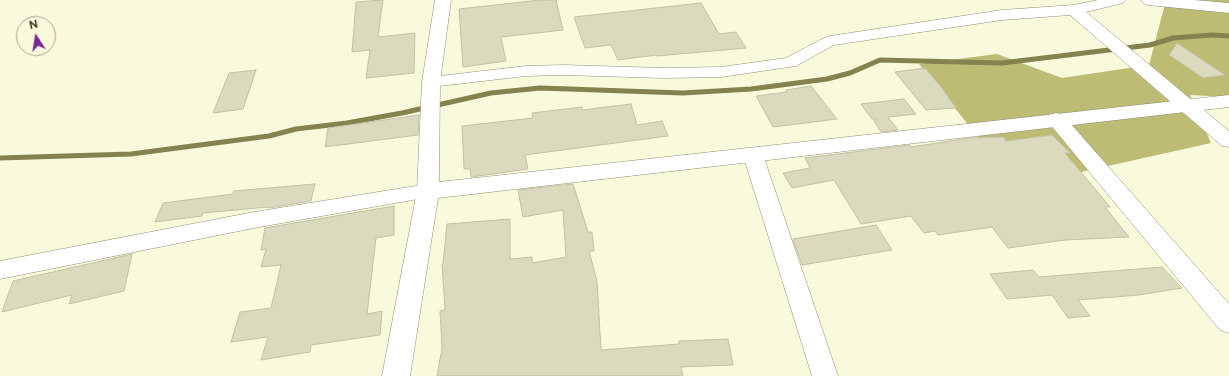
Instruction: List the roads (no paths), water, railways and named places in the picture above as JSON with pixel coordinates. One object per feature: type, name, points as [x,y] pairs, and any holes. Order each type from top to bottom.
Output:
[{"type":"street","points":[[396,376],[428,191],[431,82],[443,0]]},
{"type":"street","points":[[431,82],[526,71],[563,70],[664,73],[721,72],[790,62],[830,41],[1001,7],[1074,10],[1118,0]]},
{"type":"street","points":[[1148,0],[1229,8]]},
{"type":"street","points":[[1074,10],[1229,141]]},
{"type":"street","points":[[0,270],[254,220],[428,191],[753,155],[1056,119],[1229,101]]},
{"type":"street","points":[[1056,119],[1229,322]]},
{"type":"street","points":[[753,155],[825,376]]},
{"type":"waterway","points":[[0,158],[131,154],[269,136],[296,129],[347,123],[402,113],[491,93],[540,88],[683,93],[751,89],[827,79],[850,73],[880,60],[1002,63],[1150,45],[1173,38],[1212,35],[1229,36]]}]
